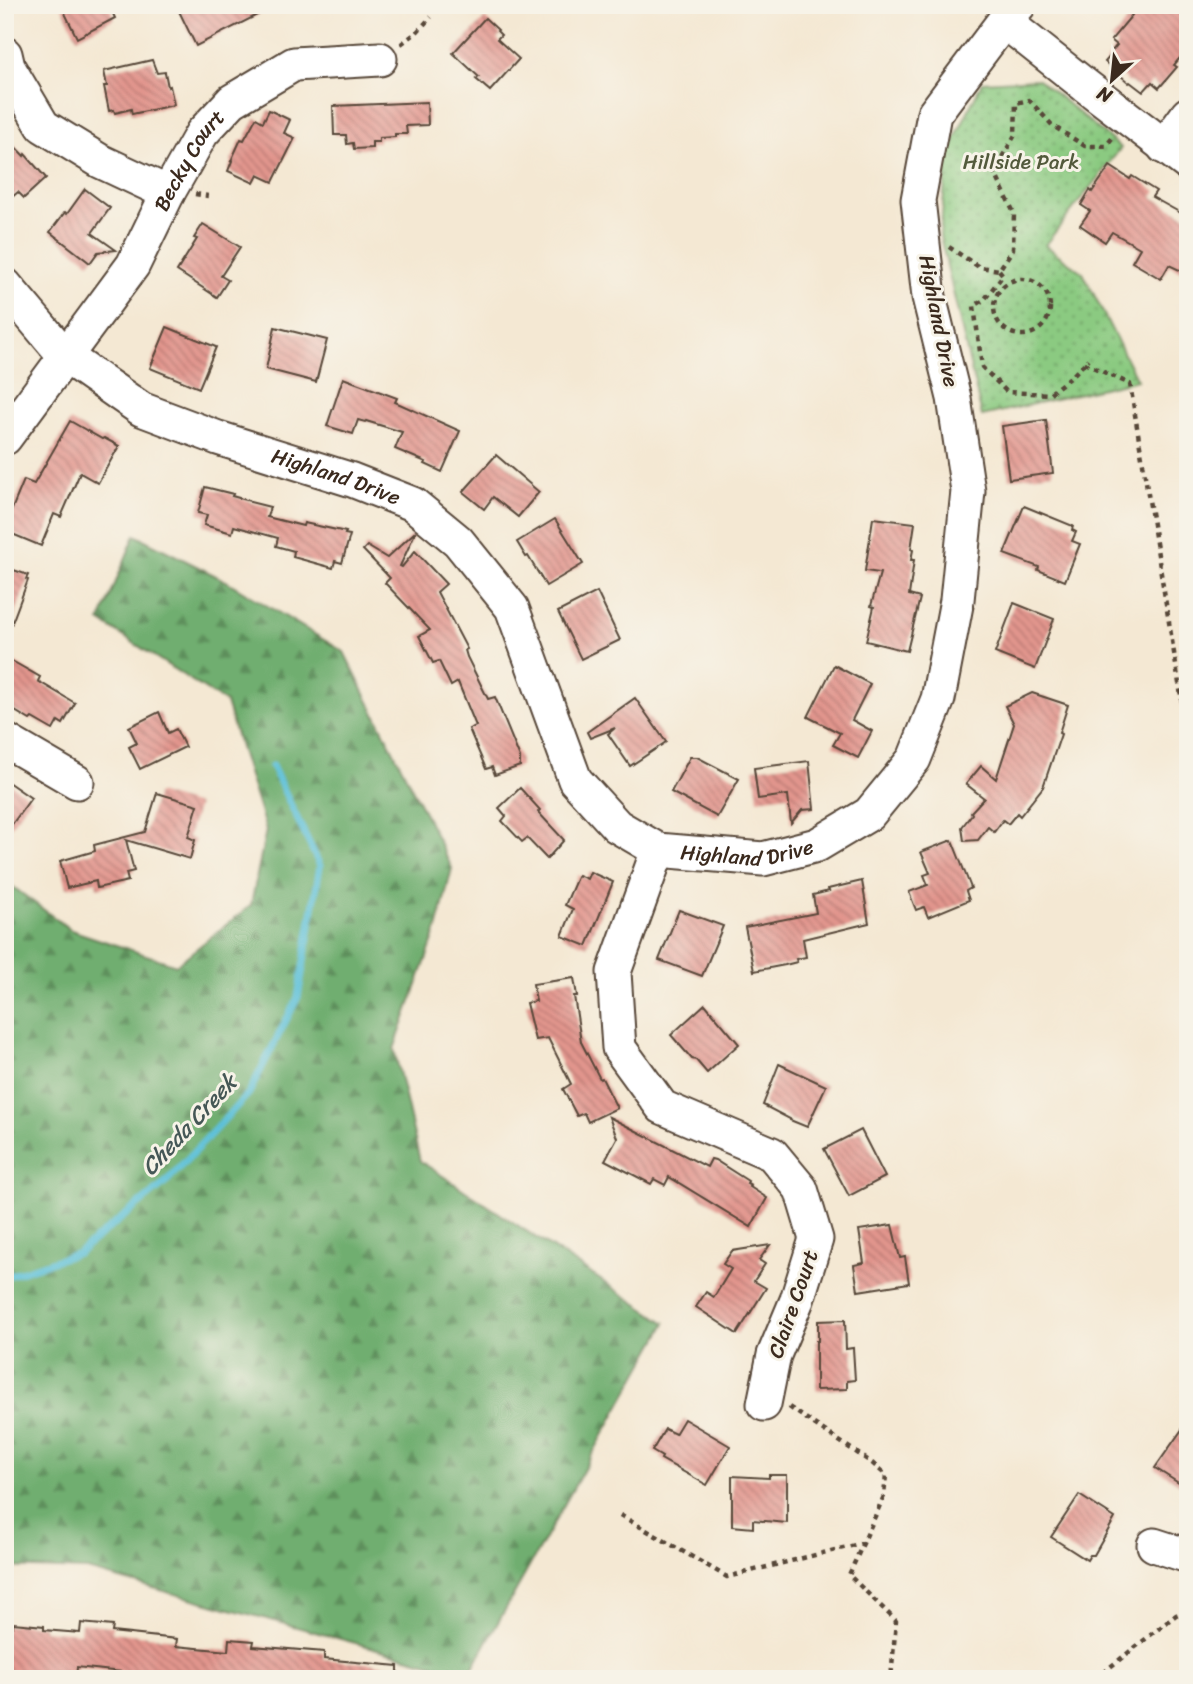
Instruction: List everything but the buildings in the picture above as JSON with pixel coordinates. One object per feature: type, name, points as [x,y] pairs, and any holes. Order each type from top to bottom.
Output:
[{"type":"street","points":[[1012,13],[1127,118],[1176,155],[1188,114]]},
{"type":"street","name":"Highland Drive","points":[[5,285],[65,356],[141,409],[219,438],[352,480],[412,504],[458,541],[512,608],[575,780],[617,825],[658,849],[763,859],[817,845],[869,814],[914,760],[938,699],[957,600],[968,491],[954,398],[929,297],[918,200],[934,114],[1012,13]]},
{"type":"street","points":[[5,54],[8,67],[43,126],[100,161],[168,193]]},
{"type":"street","name":"Becky Court","points":[[5,438],[133,265],[168,193],[202,133],[232,101],[294,64],[380,58]]},
{"type":"street","points":[[5,740],[77,782]]},
{"type":"street","name":"Claire Court","points":[[658,849],[614,972],[619,1048],[662,1107],[772,1154],[801,1189],[816,1238],[797,1300],[774,1355],[765,1401]]},
{"type":"street","points":[[1154,1545],[1188,1556]]},
{"type":"path","points":[[380,58],[416,33],[431,17]]},
{"type":"path","points":[[999,270],[1013,249],[1014,213],[994,171],[1015,135],[1016,103],[1029,100],[1053,126],[1085,146],[1105,146],[1127,118]]},
{"type":"path","points":[[922,238],[939,240],[979,267],[999,270],[1006,284]]},
{"type":"path","points":[[1003,275],[984,300],[974,306],[982,367],[1007,392],[1049,394],[1073,376],[1086,361],[1130,384],[1185,720],[1188,723]]},
{"type":"path","points":[[1024,279],[1042,286],[1051,304],[1047,323],[1040,330],[1022,336],[1005,330],[999,324],[995,315],[995,298],[1006,284],[1024,279]]},
{"type":"path","points":[[1181,696],[1188,690]]},
{"type":"path","points":[[765,1401],[793,1409],[886,1475],[884,1496],[849,1575],[896,1621],[891,1679]]},
{"type":"path","points":[[620,1515],[727,1577],[863,1542]]},
{"type":"path","points":[[1095,1679],[1176,1615],[1188,1610]]},
{"type":"green space","name":"Hillside Park","points":[[1038,79],[1121,148],[1045,245],[1083,273],[1137,380],[982,416],[940,236],[948,153],[982,82]]},
{"type":"green space","points":[[135,535],[226,581],[344,652],[452,868],[437,929],[394,1049],[420,1161],[666,1323],[469,1674],[87,1570],[5,1567],[5,881],[71,930],[176,965],[251,905],[266,830],[226,703],[100,621]]},
{"type":"waterway","name":"Cheda Creek","points":[[5,1277],[78,1253],[163,1185],[249,1093],[298,997],[320,866],[272,766]]}]
